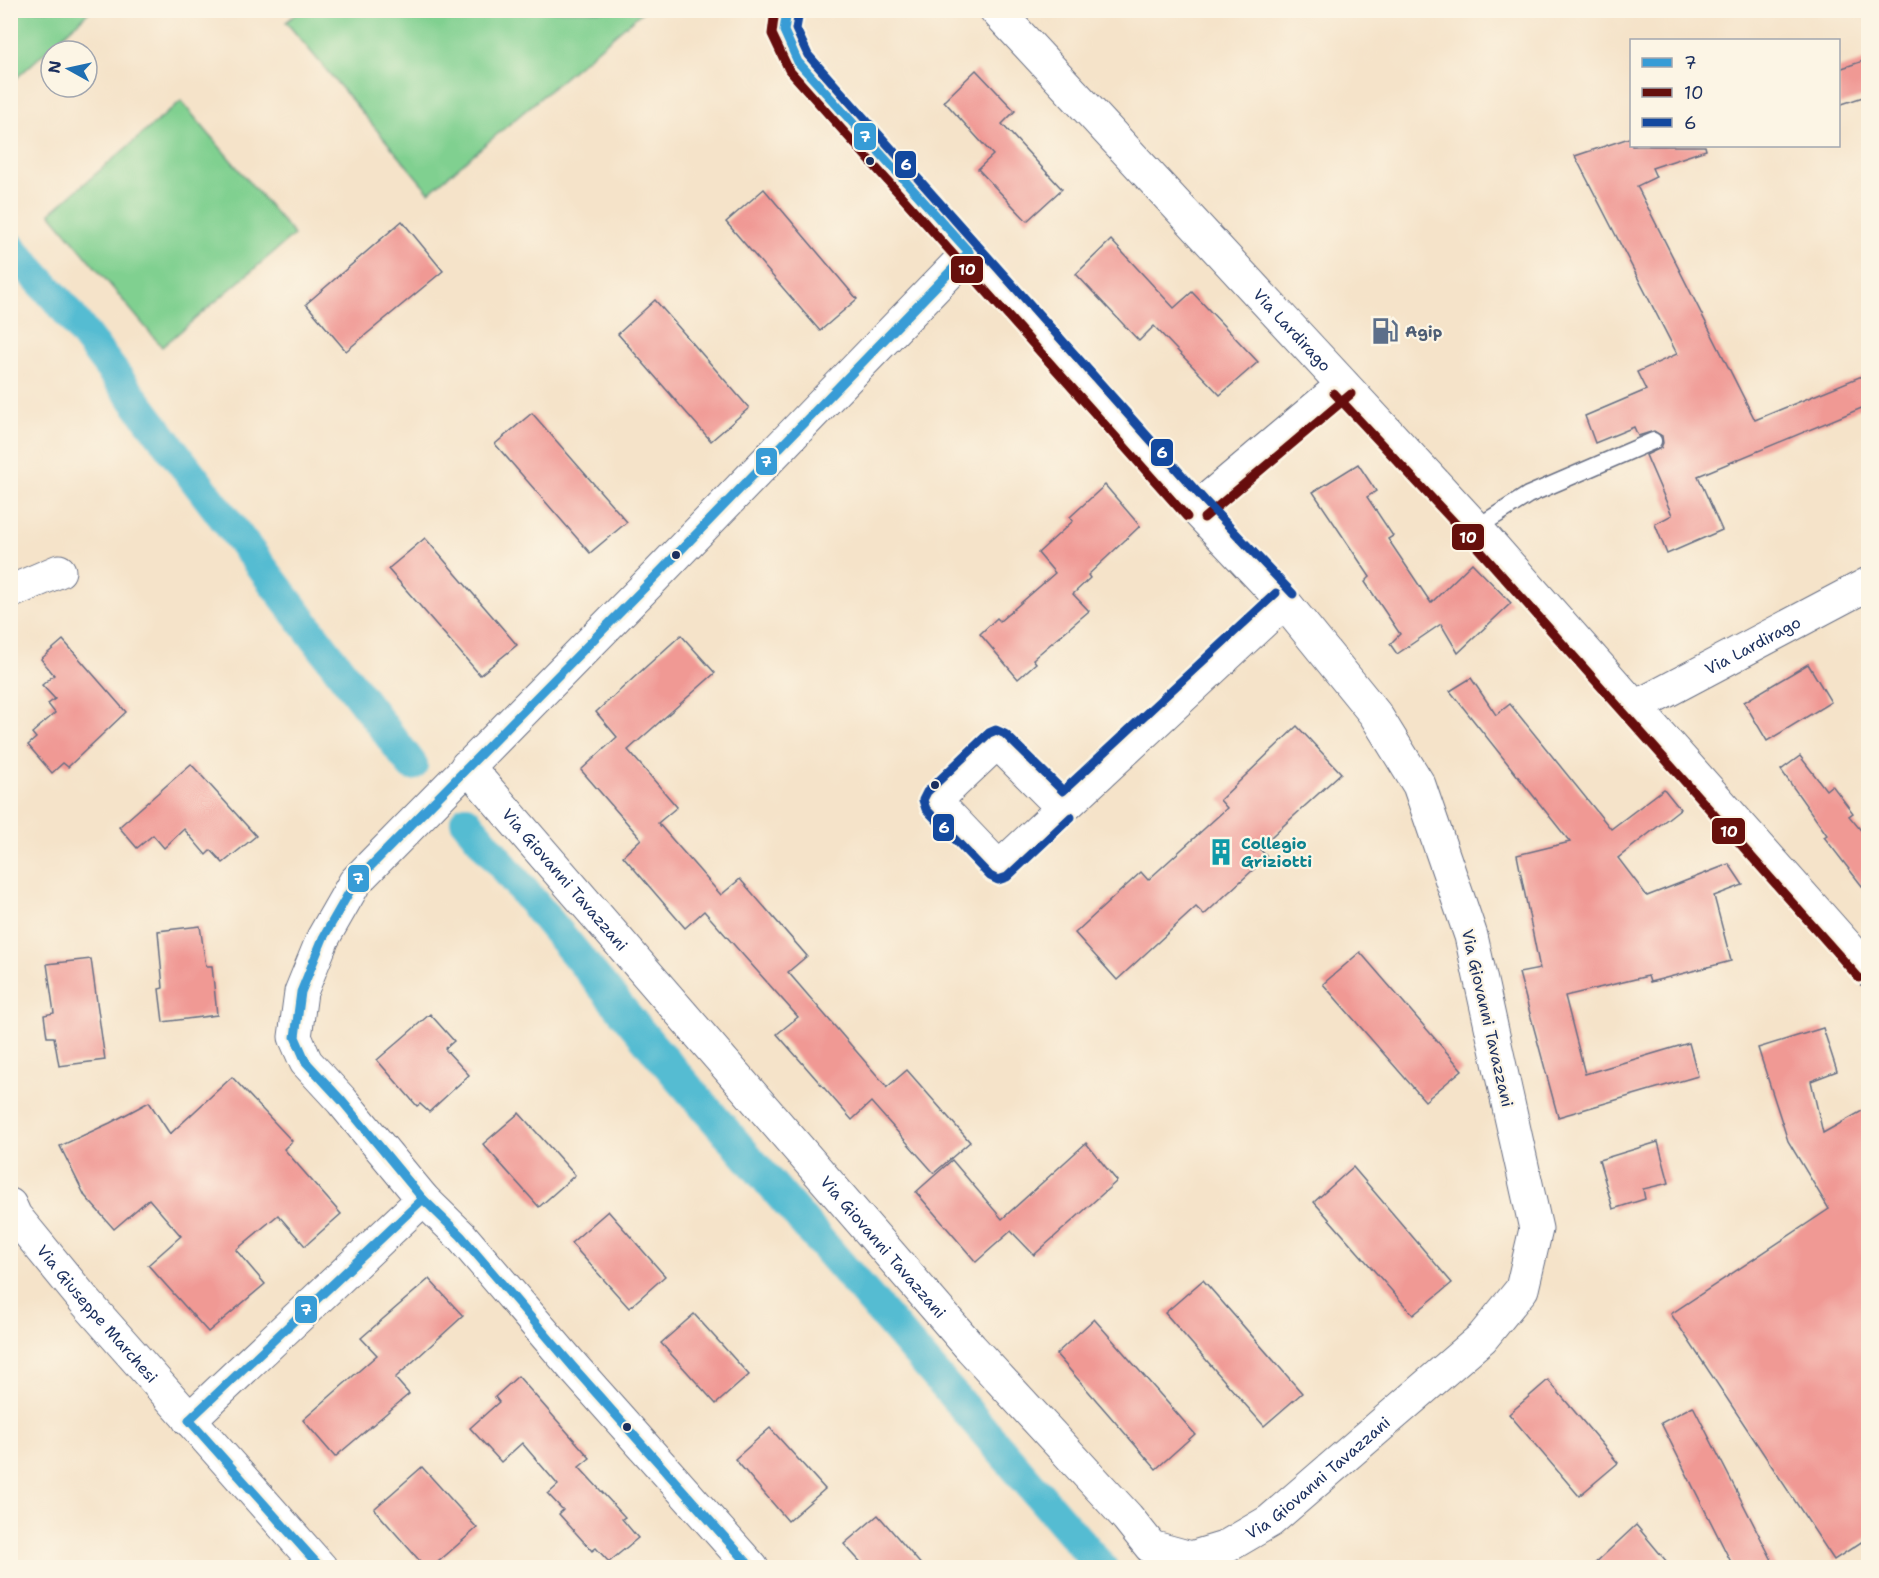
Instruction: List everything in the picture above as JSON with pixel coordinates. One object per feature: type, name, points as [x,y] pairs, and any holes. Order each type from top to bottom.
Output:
[{"type":"street","name":"Via Giovanni Tavazzani","points":[[467,766],[971,1348],[1151,1546],[1191,1558],[1224,1548],[1270,1521],[1482,1338],[1522,1289],[1536,1228],[1471,936],[1419,785],[1375,714],[1284,602],[1196,508],[798,62],[784,31],[787,10]]},
{"type":"street","name":"Via Lardirago","points":[[996,10],[1476,528],[1869,970]]},
{"type":"street","points":[[1018,10],[1033,51]]},
{"type":"street","points":[[752,1568],[574,1368],[461,1236],[423,1199],[342,1101],[306,1062],[295,1037],[301,992],[323,938],[355,882],[656,576],[969,252]]},
{"type":"street","points":[[1196,508],[1343,386]]},
{"type":"street","points":[[10,592],[59,571]]},
{"type":"street","name":"Via Lardirago","points":[[1636,707],[1869,584]]},
{"type":"street","points":[[1063,808],[1284,602]]},
{"type":"street","points":[[189,1420],[423,1199]]},
{"type":"street","name":"Via Giuseppe Marchesi","points":[[10,1205],[15,1216],[84,1300],[321,1568]]},
{"type":"lane","points":[[1476,528],[1528,495],[1653,441]]},
{"type":"green space","points":[[11,10],[90,10],[59,39],[39,39],[39,57],[11,83]]},
{"type":"green space","points":[[300,11],[643,11],[429,192],[286,22]]},
{"type":"green space","points":[[181,101],[294,235],[162,347],[50,213]]},
{"type":"building","points":[[1869,59],[1869,95],[1840,105],[1840,69]]},
{"type":"building","points":[[976,70],[1015,111],[1002,124],[1062,189],[1027,221],[978,169],[993,155],[944,101]]},
{"type":"building","points":[[1630,138],[1630,147],[1705,147],[1706,150],[1652,168],[1656,177],[1637,186],[1755,420],[1869,373],[1869,405],[1698,476],[1722,530],[1667,554],[1655,524],[1672,515],[1646,455],[1661,448],[1662,436],[1654,431],[1638,436],[1634,427],[1595,443],[1585,416],[1646,390],[1637,372],[1677,354],[1575,156]]},
{"type":"building","points":[[764,189],[857,299],[820,331],[726,222]]},
{"type":"building","points":[[402,221],[443,271],[346,351],[306,304]]},
{"type":"building","points":[[1111,240],[1174,308],[1192,292],[1258,362],[1220,395],[1154,326],[1139,341],[1076,274]]},
{"type":"building","points":[[655,300],[749,408],[711,441],[618,334]]},
{"type":"building","points":[[532,413],[627,522],[590,553],[495,444]]},
{"type":"building","points":[[1358,464],[1376,491],[1367,497],[1393,536],[1388,539],[1431,603],[1472,563],[1511,603],[1458,653],[1441,624],[1397,654],[1390,644],[1400,634],[1365,582],[1370,577],[1313,492]]},
{"type":"building","points":[[1105,485],[1140,526],[1088,575],[1090,578],[1073,594],[1089,611],[1033,659],[1036,663],[1018,679],[980,634],[997,618],[1000,621],[1055,573],[1038,553],[1073,521],[1070,517]]},
{"type":"building","points":[[425,538],[517,645],[480,675],[388,569]]},
{"type":"building","points":[[681,635],[715,673],[628,750],[677,807],[658,823],[721,895],[740,879],[807,956],[788,972],[886,1088],[907,1070],[970,1142],[934,1173],[871,1102],[852,1120],[777,1034],[798,1017],[704,911],[685,928],[623,856],[641,839],[581,770],[617,737],[596,712]]},
{"type":"building","points":[[63,640],[126,712],[68,767],[63,763],[52,773],[28,745],[36,738],[32,733],[55,713],[48,704],[55,699],[42,685],[54,675],[41,659]]},
{"type":"building","points":[[1808,664],[1831,702],[1767,741],[1744,702]]},
{"type":"building","points":[[1471,678],[1496,715],[1510,704],[1611,829],[1664,789],[1680,809],[1618,858],[1647,896],[1729,864],[1743,885],[1714,896],[1731,961],[1650,982],[1648,976],[1565,996],[1585,1074],[1689,1043],[1698,1076],[1558,1117],[1519,973],[1540,969],[1517,855],[1570,842],[1450,691]]},
{"type":"building","name":"Collegio Griziotti","points":[[1297,726],[1341,773],[1259,848],[1267,857],[1204,915],[1196,907],[1117,980],[1075,933],[1141,872],[1148,880],[1227,808],[1220,800]]},
{"type":"building","points":[[1800,756],[1826,790],[1832,785],[1853,813],[1849,816],[1869,840],[1869,895],[1824,837],[1827,835],[1781,770]]},
{"type":"building","points":[[191,764],[256,836],[223,863],[211,850],[206,855],[184,829],[164,848],[153,835],[137,848],[119,827]]},
{"type":"building","points":[[200,926],[206,966],[212,966],[217,1015],[163,1022],[159,989],[163,988],[158,931]]},
{"type":"building","points":[[1360,952],[1462,1070],[1425,1101],[1323,984]]},
{"type":"building","points":[[91,959],[105,1060],[59,1066],[54,1037],[47,1037],[44,1015],[54,1013],[47,964]]},
{"type":"building","points":[[430,1014],[454,1041],[445,1049],[469,1075],[429,1112],[420,1104],[417,1106],[377,1060]]},
{"type":"building","points":[[1823,1028],[1837,1071],[1811,1081],[1823,1133],[1869,1107],[1869,1537],[1834,1560],[1671,1314],[1829,1209],[1788,1141],[1758,1048]]},
{"type":"building","points":[[232,1077],[292,1141],[284,1149],[341,1214],[305,1246],[278,1215],[236,1250],[265,1284],[208,1332],[148,1265],[181,1236],[149,1199],[114,1229],[85,1196],[60,1146],[149,1102],[170,1134]]},
{"type":"building","points":[[519,1113],[575,1175],[539,1207],[483,1144]]},
{"type":"building","points":[[1658,1142],[1669,1183],[1643,1189],[1645,1199],[1613,1209],[1599,1160]]},
{"type":"building","points":[[1086,1143],[1117,1181],[1034,1255],[1011,1231],[976,1262],[916,1192],[952,1160],[1002,1219]]},
{"type":"building","points":[[1353,1167],[1452,1283],[1413,1315],[1314,1202]]},
{"type":"building","points":[[608,1211],[665,1276],[629,1308],[571,1243]]},
{"type":"building","points":[[429,1279],[463,1316],[395,1378],[409,1394],[335,1457],[303,1420],[377,1355],[361,1338]]},
{"type":"building","points":[[1203,1280],[1302,1393],[1264,1426],[1165,1313]]},
{"type":"building","points":[[694,1314],[749,1375],[716,1404],[661,1343]]},
{"type":"building","points":[[1094,1319],[1195,1434],[1156,1469],[1056,1354]]},
{"type":"building","points":[[518,1376],[590,1458],[579,1467],[625,1517],[622,1519],[638,1538],[609,1562],[596,1548],[592,1551],[559,1514],[563,1510],[548,1494],[558,1485],[522,1443],[501,1462],[470,1428],[499,1402],[495,1397]]},
{"type":"building","points":[[1548,1380],[1618,1463],[1579,1496],[1509,1414]]},
{"type":"building","points":[[1693,1406],[1776,1568],[1734,1568],[1661,1423]]},
{"type":"building","points":[[770,1428],[825,1489],[788,1521],[735,1459]]},
{"type":"building","points":[[422,1467],[477,1528],[431,1568],[426,1568],[374,1509]]},
{"type":"building","points":[[878,1515],[924,1568],[866,1568],[844,1544]]},
{"type":"building","points":[[1636,1525],[1672,1568],[1590,1568]]},
{"type":"waterway","points":[[10,247],[63,306],[412,765]]},
{"type":"waterway","points":[[466,821],[651,1045],[1102,1568]]},
{"type":"transit line","name":"10","points":[[775,10],[772,34],[789,70],[1187,517]]},
{"type":"transit line","name":"7","points":[[787,10],[784,31],[798,62],[969,252]]},
{"type":"transit line","name":"6","points":[[799,12],[796,29],[808,55],[1205,501],[1293,594]]},
{"type":"transit line","name":"7","points":[[752,1568],[574,1368],[461,1236],[423,1199],[342,1101],[306,1062],[295,1037],[301,992],[323,938],[355,882],[648,584],[969,252]]},
{"type":"transit line","name":"10","points":[[1334,393],[1467,536],[1859,978]]},
{"type":"transit line","name":"10","points":[[1204,518],[1351,394]]},
{"type":"transit line","name":"6","points":[[1071,817],[1007,877],[998,880],[990,876],[926,809],[923,800],[927,792],[989,733],[996,730],[1005,734],[1063,791],[1276,593]]},
{"type":"transit line","name":"7","points":[[189,1420],[423,1199]]},
{"type":"transit line","name":"7","points":[[189,1420],[321,1568]]},
{"type":"place","name":"Agip","points":[[1385,331]]},
{"type":"place","name":"Collegio Griziotti","points":[[1221,852]]}]
